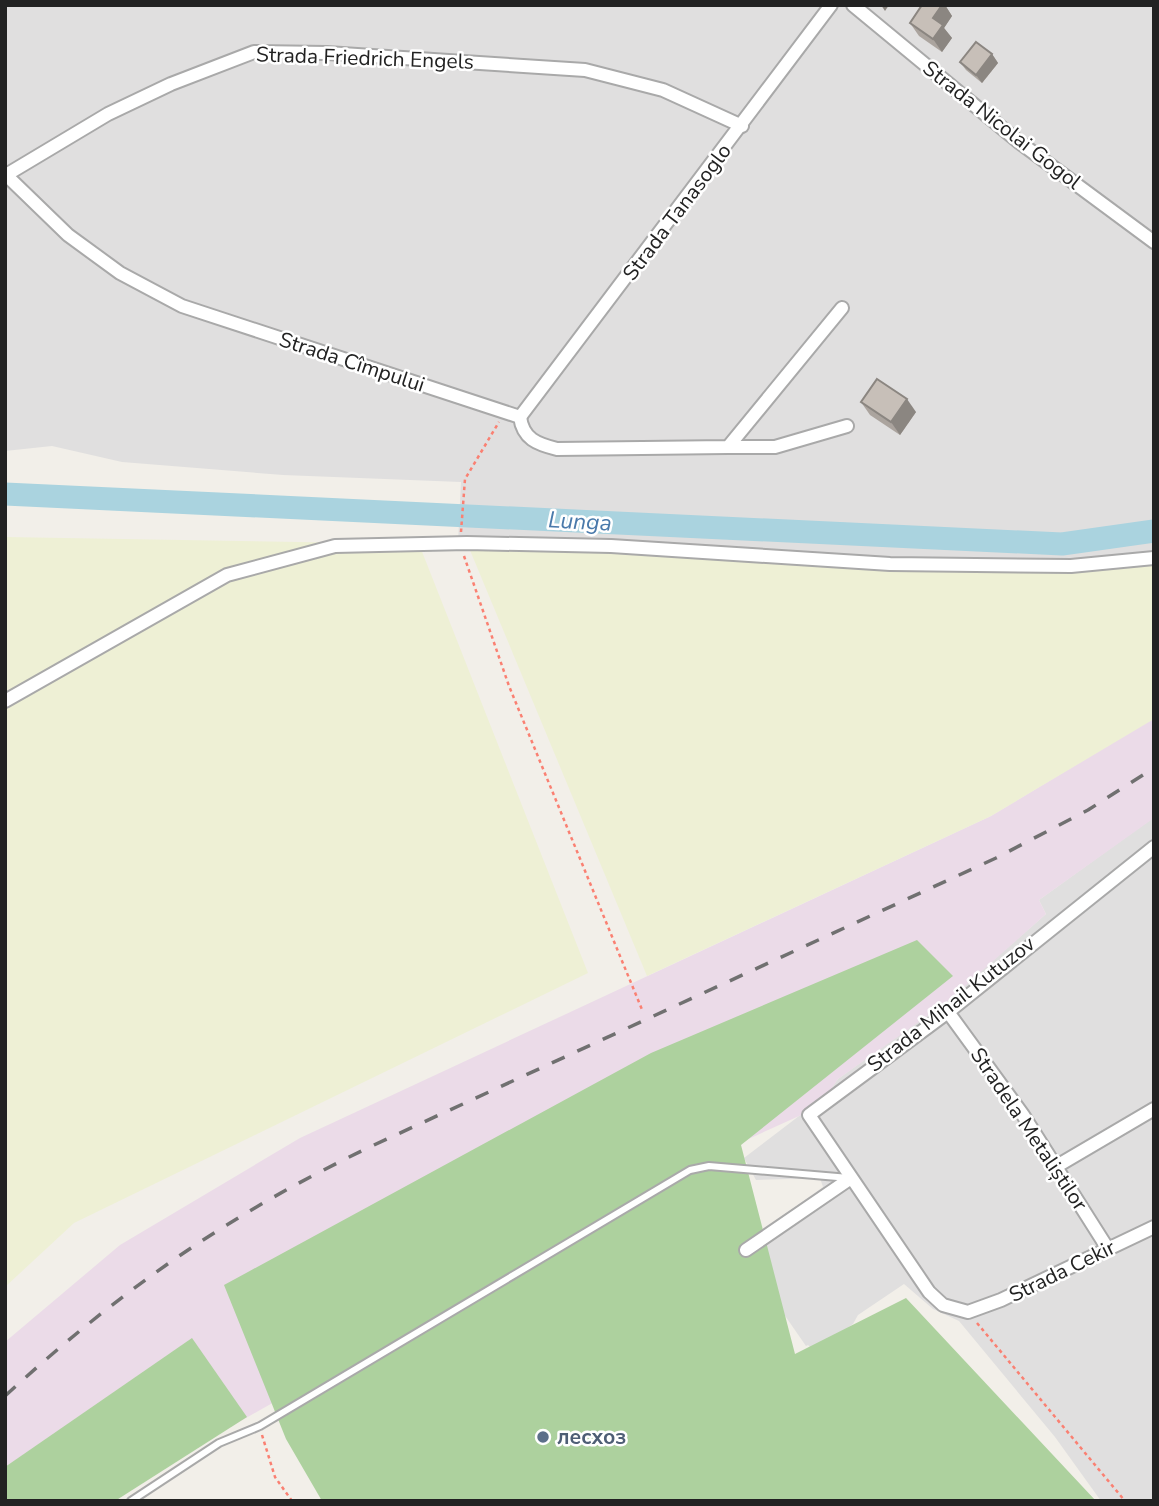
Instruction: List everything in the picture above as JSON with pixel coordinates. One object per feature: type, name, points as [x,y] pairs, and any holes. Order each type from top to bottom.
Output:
[{"type":"street","name":"Strada Tanasoglo","points":[[520,417],[831,5]]},
{"type":"street","name":"Strada Nicolai Gogol","points":[[853,5],[1019,142],[1154,242]]},
{"type":"street","name":"Strada Friedrich Engels","points":[[6,174],[108,114],[197,73],[254,51],[327,53],[584,70],[663,90],[742,126]]},
{"type":"street","name":"Strada Cîmpului","points":[[6,174],[68,235],[120,273],[182,306],[520,417]]},
{"type":"street","points":[[728,447],[842,308]]},
{"type":"street","points":[[520,417],[521,427],[533,441],[557,449],[775,447],[847,426]]},
{"type":"street","points":[[5,701],[227,575],[335,546],[461,539],[890,564],[1071,566],[1154,558]]},
{"type":"street","name":"Strada Mihail Kutuzov","points":[[968,1312],[943,1305],[929,1292],[809,1115],[948,1012],[1154,847]]},
{"type":"street","name":"Stradela Metaliștilor","points":[[948,1012],[1058,1167],[1108,1249]]},
{"type":"street","points":[[1058,1167],[1154,1109]]},
{"type":"street","points":[[746,1250],[851,1178]]},
{"type":"street","name":"Strada Cekir","points":[[968,1312],[1000,1300],[1154,1227]]},
{"type":"lane","points":[[131,1501],[219,1443],[260,1426],[690,1170],[709,1166],[851,1178]]},
{"type":"path","points":[[505,412],[465,479],[461,539],[468,573],[509,686],[643,1012]]},
{"type":"path","points":[[968,1312],[1125,1501]]},
{"type":"path","points":[[260,1426],[275,1477],[292,1501]]},
{"type":"shaded area","points":[[5,5],[1154,5],[1154,558],[1071,566],[458,543],[461,482],[283,475],[122,462],[52,446],[5,451]]},
{"type":"shaded area","points":[[1154,718],[1154,818],[1039,900],[1046,914],[947,1002],[838,1079],[819,1107],[689,1166],[174,1459],[115,1501],[5,1501],[5,1342],[120,1245],[300,1138],[991,816]]},
{"type":"shaded area","points":[[1154,817],[1154,1501],[1101,1501],[1055,1437],[959,1321],[933,1309],[904,1284],[858,1315],[853,1324],[815,1352],[806,1346],[738,1248],[823,1187],[820,1178],[756,1180],[744,1158],[799,1116],[818,1106],[838,1079],[950,998],[1046,914],[1039,900]]},
{"type":"green space","points":[[5,537],[419,544],[588,973],[74,1223],[5,1287]]},
{"type":"green space","points":[[467,543],[890,564],[1154,558],[1154,719],[991,816],[647,976]]},
{"type":"green space","points":[[917,940],[953,976],[741,1145],[795,1354],[906,1298],[1096,1501],[322,1501],[286,1439],[224,1285],[651,1053]]},
{"type":"green space","points":[[192,1338],[247,1417],[115,1501],[5,1501],[5,1467]]},
{"type":"building","points":[[922,5],[942,5],[933,18],[943,25],[933,39],[910,23]]},
{"type":"building","points":[[976,42],[992,54],[976,75],[960,62]]},
{"type":"building","points":[[877,379],[907,399],[891,422],[861,402]]},
{"type":"waterway","name":"Lunga","points":[[5,494],[1062,544],[1154,531]]},
{"type":"railway","points":[[5,1396],[135,1287],[225,1226],[321,1171],[996,858],[1088,810],[1154,768]]},
{"type":"place","name":"лесхоз","points":[[543,1437]]}]
